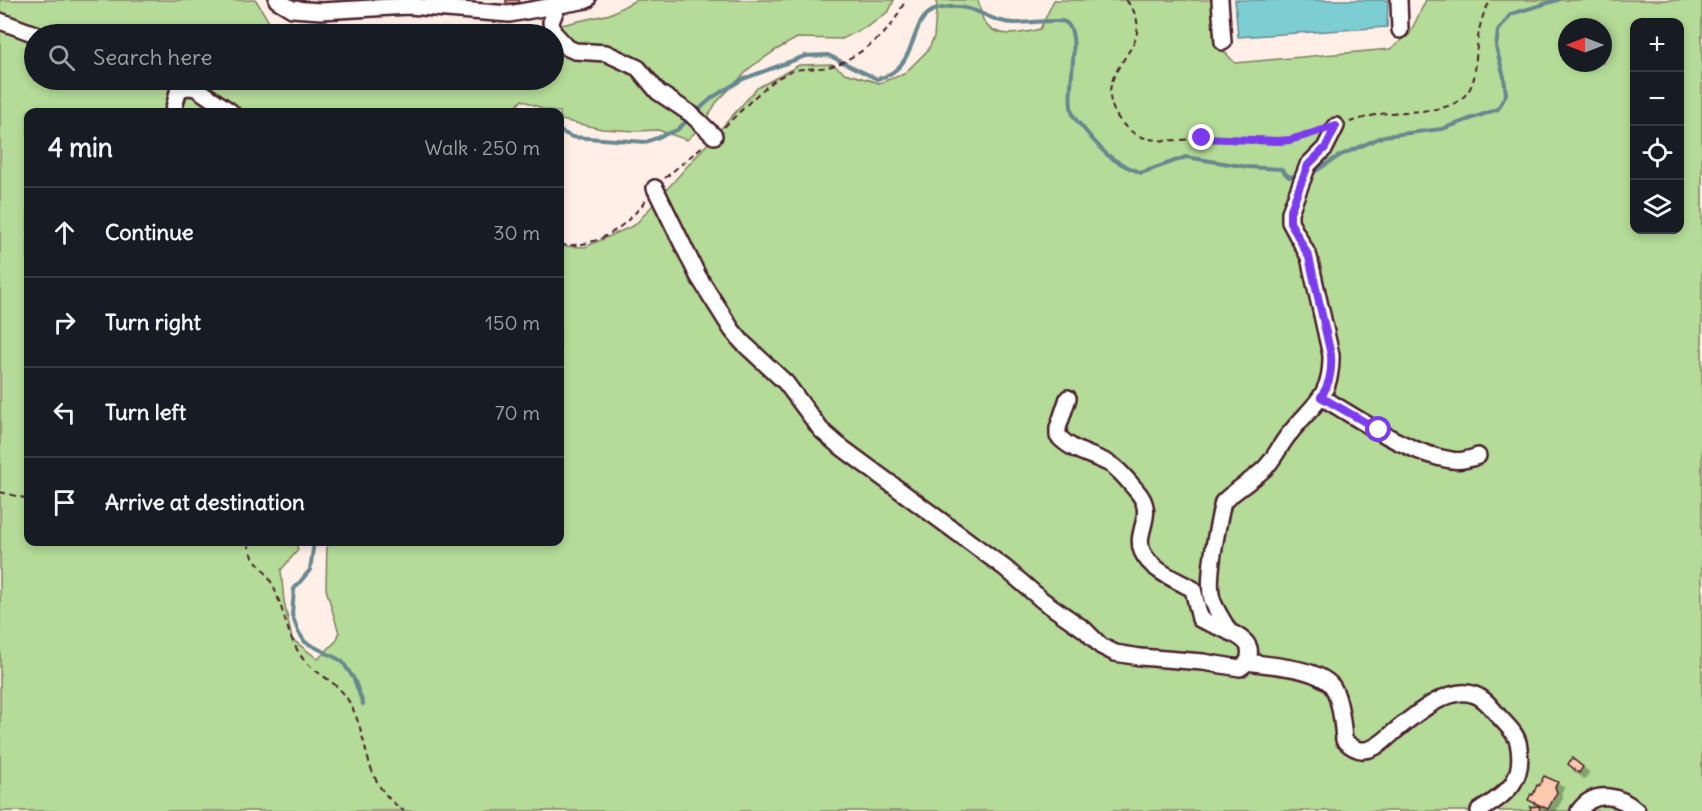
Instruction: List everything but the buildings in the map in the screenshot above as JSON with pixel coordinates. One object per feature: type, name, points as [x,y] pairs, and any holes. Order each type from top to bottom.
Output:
[{"type":"street","points":[[277,0],[292,9],[321,5],[409,3],[491,7],[509,14],[587,0]]},
{"type":"street","points":[[1220,0],[1223,42]]},
{"type":"street","points":[[1399,0],[1400,30]]},
{"type":"street","points":[[551,24],[566,2]]},
{"type":"street","points":[[0,21],[24,30]]},
{"type":"street","points":[[564,44],[575,51],[606,53],[638,68],[658,92],[691,114],[714,136]]},
{"type":"street","points":[[174,108],[178,90]]},
{"type":"street","points":[[199,90],[225,108]]},
{"type":"street","points":[[1229,632],[1212,602],[1211,594],[1212,571],[1223,502],[1265,469],[1290,432],[1314,407],[1328,387],[1332,371],[1331,355],[1309,257],[1290,222],[1290,212],[1308,165],[1325,148],[1336,126]]},
{"type":"street","points":[[655,188],[698,276],[732,330],[786,383],[822,430],[837,444],[996,562],[1108,650],[1140,657],[1203,662],[1240,668],[1248,662],[1250,649],[1246,642],[1200,619],[1192,589],[1161,572],[1142,552],[1146,513],[1144,502],[1138,491],[1112,465],[1067,446],[1058,436],[1058,428],[1068,398]]},
{"type":"street","points":[[1321,397],[1418,450],[1453,461],[1478,456]]},
{"type":"street","points":[[1248,662],[1311,673],[1326,681],[1336,693],[1344,740],[1356,749],[1373,748],[1437,700],[1460,692],[1475,694],[1488,704],[1512,731],[1517,739],[1520,752],[1519,771],[1512,784],[1501,799],[1479,811]]},
{"type":"street","points":[[1579,811],[1583,804],[1591,799],[1602,797],[1624,800],[1637,811]]},
{"type":"path","points":[[564,245],[586,244],[606,237],[625,224],[655,188],[774,81],[793,70],[837,64],[879,38],[891,25],[906,0]]},
{"type":"path","points":[[1126,0],[1136,17],[1137,32],[1130,52],[1114,74],[1110,95],[1113,111],[1127,129],[1142,137],[1161,140],[1214,138],[1279,141],[1290,140],[1386,113],[1438,109],[1463,98],[1473,83],[1476,48],[1484,16],[1491,0]]},
{"type":"path","points":[[0,492],[24,498]]},
{"type":"path","points":[[249,546],[253,560],[272,582],[302,658],[336,684],[348,700],[358,724],[371,772],[387,798],[404,811]]},
{"type":"green space","points":[[0,0],[256,0],[270,24],[24,24],[24,90],[564,90],[564,24],[610,14],[636,0],[894,0],[889,11],[870,25],[842,39],[797,38],[776,50],[751,67],[716,103],[703,125],[687,140],[658,130],[602,129],[564,121],[564,108],[540,108],[522,100],[515,108],[226,108],[210,99],[201,108],[24,108],[24,546],[297,546],[298,550],[281,570],[284,601],[292,639],[318,659],[337,640],[339,633],[326,589],[327,546],[564,546],[564,246],[585,247],[635,225],[757,88],[799,65],[832,64],[845,73],[879,83],[904,74],[928,50],[934,37],[937,0],[978,0],[985,23],[996,32],[1011,34],[1040,29],[1054,0],[1216,0],[1217,44],[1235,63],[1390,49],[1409,35],[1426,0],[1702,0],[1702,811],[0,811]]},
{"type":"water","points":[[1235,0],[1388,0],[1387,27],[1238,37]]},
{"type":"waterway","points":[[1308,173],[1384,136],[1442,129],[1498,109],[1506,94],[1496,47],[1498,31],[1511,14],[1558,0]]},
{"type":"waterway","points":[[696,112],[713,97],[743,79],[805,56],[828,55],[877,79],[890,74],[907,56],[924,17],[936,9],[960,7],[1006,22],[1065,22],[1073,38],[1071,93],[1073,115],[1103,151],[1122,164],[1141,173],[1186,157],[1248,167],[1281,169],[1289,177],[1298,175]]},
{"type":"waterway","points":[[564,133],[572,137],[646,142],[677,130],[691,117]]},
{"type":"waterway","points":[[313,546],[310,570],[294,589],[292,615],[305,642],[342,661],[354,679],[363,704]]},
{"type":"route","points":[[1202,138],[1279,141],[1290,140],[1336,126],[1325,148],[1308,165],[1290,212],[1290,222],[1309,257],[1331,355],[1332,371],[1328,387],[1321,397],[1379,430]]}]
